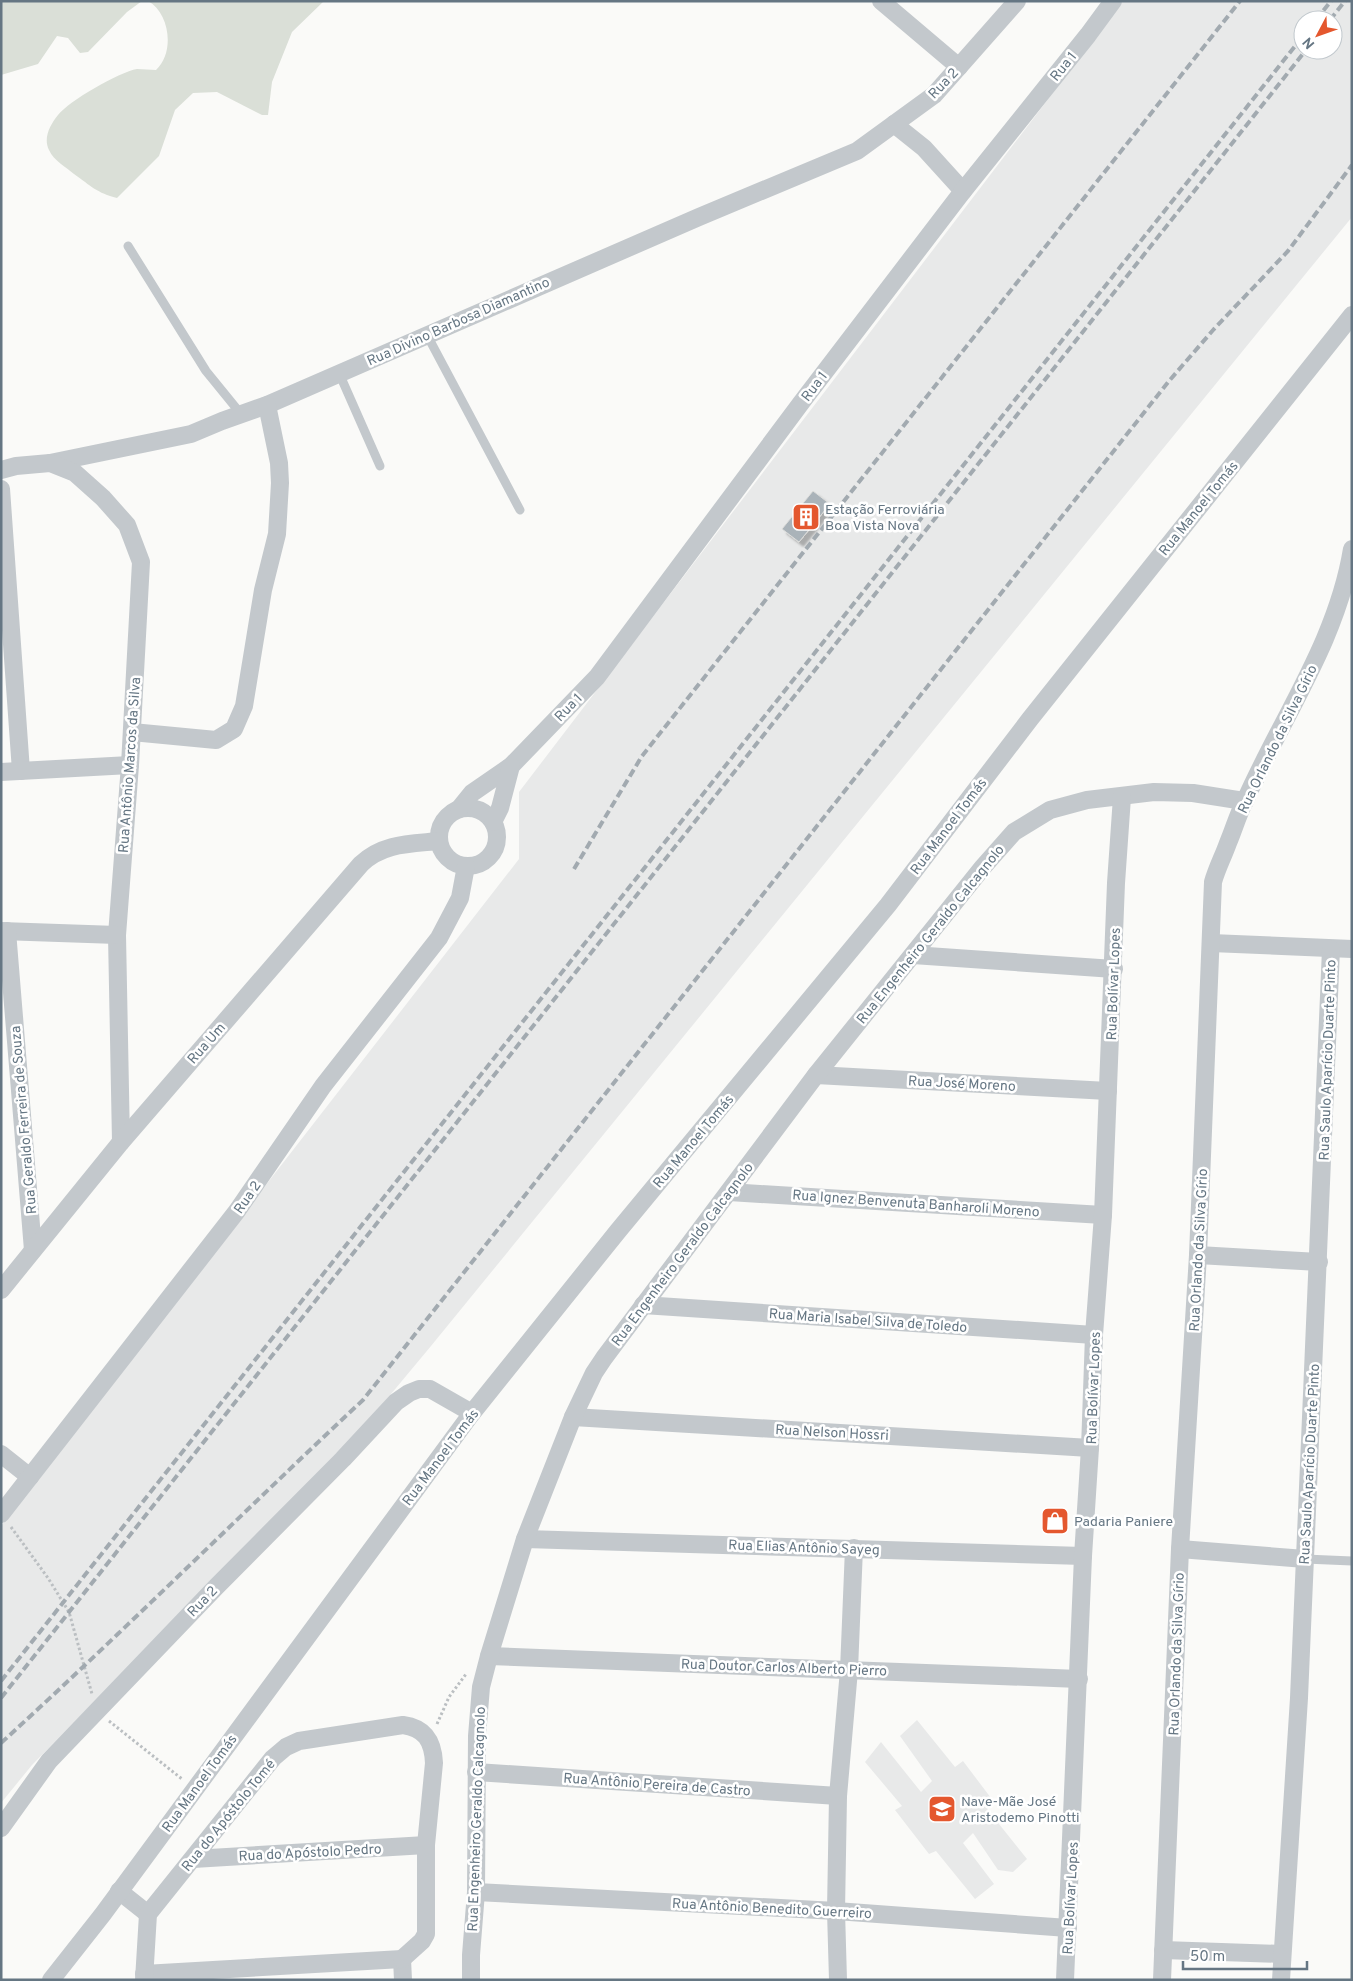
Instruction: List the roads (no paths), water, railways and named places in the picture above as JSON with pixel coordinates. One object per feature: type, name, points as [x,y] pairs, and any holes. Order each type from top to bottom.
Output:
[{"type":"street","points":[[881,1],[959,67]]},
{"type":"street","name":"Rua 2","points":[[856,151],[934,95],[1017,1]]},
{"type":"street","name":"Rua 1","points":[[459,809],[472,793],[511,766],[597,677],[801,403],[963,191],[1113,1]]},
{"type":"street","points":[[894,124],[924,148],[963,191]]},
{"type":"street","name":"Rua Divino Barbosa Diamantino","points":[[50,463],[191,434],[267,405],[426,334],[856,151]]},
{"type":"street","name":"Rua Manoel Tomás","points":[[51,1980],[195,1789],[472,1413],[618,1231],[888,905],[1030,719],[1352,315]]},
{"type":"street","points":[[132,732],[216,740],[234,729],[237,723],[244,706],[263,590],[277,534],[280,484],[279,463],[267,405]]},
{"type":"street","name":"Rua Antônio Marcos da Silva","points":[[9,468],[50,463],[75,473],[109,504],[127,525],[141,562],[130,764],[117,935],[121,1142]]},
{"type":"street","points":[[1,489],[21,770]]},
{"type":"street","name":"Rua Orlando da Silva Gírio","points":[[1162,1980],[1180,1549],[1198,1256],[1211,943],[1210,910],[1213,882],[1244,801],[1305,683],[1333,621],[1352,549]]},
{"type":"street","points":[[1,772],[130,764]]},
{"type":"street","name":"Rua 1","points":[[493,822],[500,808],[511,766]]},
{"type":"street","name":"Rua Engenheiro Geraldo Calcagnolo","points":[[471,1980],[476,1892],[476,1772],[479,1706],[482,1687],[489,1656],[525,1539],[573,1417],[594,1373],[642,1305],[816,1075],[983,867],[1014,832],[1050,810],[1086,800],[1154,792],[1194,793],[1244,801]]},
{"type":"street","name":"Rua Bolívar Lopes","points":[[1066,1980],[1083,1556],[1090,1448],[1094,1335],[1103,1215],[1116,883],[1122,797]]},
{"type":"street","points":[[472,808],[484,813],[493,822],[497,838],[492,852],[481,863],[466,866],[456,864],[448,859],[442,851],[439,841],[440,828],[447,816],[459,809],[472,808]]},
{"type":"street","name":"Rua Um","points":[[1,1290],[121,1142],[367,858],[378,850],[439,841]]},
{"type":"street","name":"Rua 2","points":[[4,1518],[30,1477],[238,1211],[323,1086],[439,938],[460,898],[466,866]]},
{"type":"street","points":[[4,931],[117,935]]},
{"type":"street","name":"Rua Geraldo Ferreira de Souza","points":[[4,931],[33,1250]]},
{"type":"street","points":[[1211,943],[1352,949]]},
{"type":"street","name":"Rua Saulo Aparício Duarte Pinto","points":[[1281,1980],[1299,1698],[1331,949]]},
{"type":"street","points":[[913,955],[1114,969]]},
{"type":"street","name":"Rua José Moreno","points":[[816,1075],[1108,1091]]},
{"type":"street","name":"Rua Ignez Benvenuta Banharoli Moreno","points":[[729,1192],[1103,1215]]},
{"type":"street","points":[[1198,1256],[1318,1262]]},
{"type":"street","name":"Rua Maria Isabel Silva de Toledo","points":[[642,1305],[1094,1335]]},
{"type":"street","name":"Rua 2","points":[[1,1828],[49,1761],[216,1587],[343,1459],[396,1402],[419,1389],[430,1389],[472,1413]]},
{"type":"street","name":"Rua Nelson Hossri","points":[[573,1417],[1090,1448]]},
{"type":"street","points":[[1,1454],[30,1477]]},
{"type":"street","name":"Rua Elias Antônio Sayeg","points":[[525,1539],[1083,1556]]},
{"type":"street","points":[[838,1980],[836,1911],[838,1796],[849,1670],[854,1548]]},
{"type":"street","points":[[1180,1549],[1305,1559]]},
{"type":"street","name":"Rua Doutor Carlos Alberto Pierro","points":[[489,1656],[1079,1679]]},
{"type":"street","name":"Rua do Apóstolo Tomé","points":[[148,1914],[272,1758],[286,1747],[299,1741],[403,1726],[418,1729],[428,1738],[433,1750],[434,1762],[426,1845]]},
{"type":"street","name":"Rua Antônio Pereira de Castro","points":[[476,1772],[838,1796]]},
{"type":"street","points":[[119,1891],[148,1914],[144,1977],[402,1960],[422,1941],[426,1934],[426,1845]]},
{"type":"street","name":"Rua do Apóstolo Pedro","points":[[194,1858],[426,1845]]},
{"type":"street","name":"Rua Antônio Benedito Guerreiro","points":[[476,1892],[836,1911],[1068,1928]]},
{"type":"street","points":[[1163,1950],[1282,1954]]},
{"type":"street","points":[[402,1960],[403,1980]]},
{"type":"lane","points":[[128,246],[206,371],[241,414]]},
{"type":"lane","points":[[426,334],[520,510]]},
{"type":"lane","points":[[339,373],[380,466]]},
{"type":"lane","points":[[1305,1559],[1352,1561]]},
{"type":"railway","points":[[574,869],[642,756],[1240,1]]},
{"type":"railway","points":[[1324,10],[1331,1]]},
{"type":"railway","points":[[1338,10],[1345,1]]},
{"type":"railway","points":[[1,1681],[1293,49]]},
{"type":"railway","points":[[1,1698],[1298,60]]},
{"type":"railway","points":[[1,1743],[363,1400],[1169,381],[1214,329],[1288,251],[1352,165]]},
{"type":"place","name":"Estação Ferroviária Boa Vista Nova","points":[[806,517]]},
{"type":"place","name":"Padaria Paniere","points":[[1055,1521]]},
{"type":"place","name":"Nave-Mãe José Aristodemo Pinotti","points":[[942,1809]]}]
